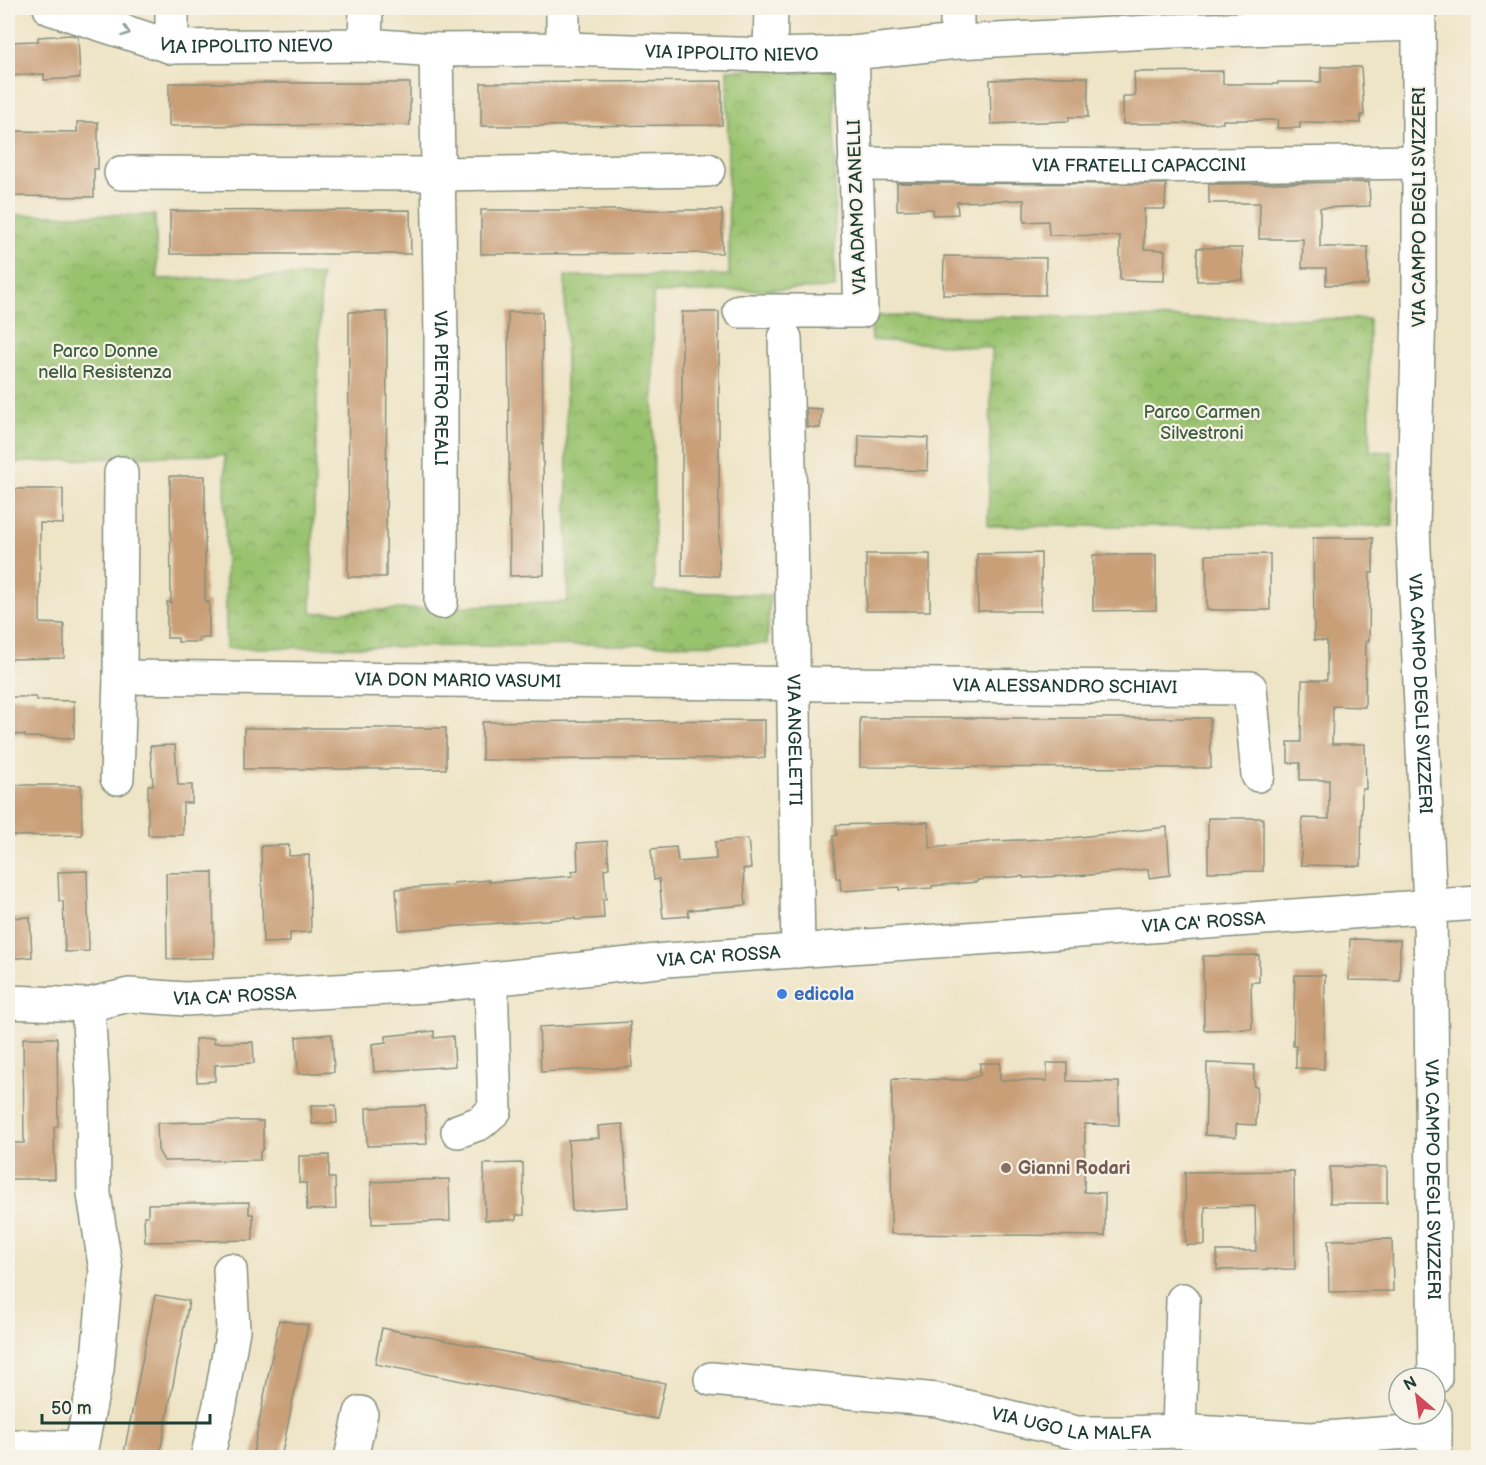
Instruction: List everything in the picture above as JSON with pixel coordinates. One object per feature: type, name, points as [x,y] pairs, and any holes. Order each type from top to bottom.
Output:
[{"type":"street","name":"VIA IPPOLITO NIEVO","points":[[50,8],[172,47],[365,45],[436,50],[563,49],[770,55],[852,53],[1171,19],[1418,16]]},
{"type":"street","points":[[172,8],[172,47]]},
{"type":"street","points":[[365,45],[366,8]]},
{"type":"street","points":[[563,49],[564,8]]},
{"type":"street","points":[[770,55],[771,8]]},
{"type":"street","points":[[957,8],[957,42]]},
{"type":"street","name":"VIA CAMPO DEGLI SVIZZERI","points":[[1418,16],[1419,309],[1413,527],[1430,906],[1435,1366]]},
{"type":"street","name":"VIA PIETRO REALI","points":[[436,50],[439,174],[441,602]]},
{"type":"street","name":"VIA ADAMO ZANELLI","points":[[740,311],[861,311],[852,53]]},
{"type":"street","name":"VIA FRATELLI CAPACCINI","points":[[855,164],[1147,166],[1420,162]]},
{"type":"street","points":[[121,173],[439,174],[708,170]]},
{"type":"street","name":"VIA ANGELETTI","points":[[785,339],[791,528],[798,951]]},
{"type":"street","points":[[117,778],[122,473]]},
{"type":"street","name":"VIA DON MARIO VASUMI","points":[[120,677],[793,683]]},
{"type":"street","name":"VIA ALESSANDRO SCHIAVI","points":[[793,683],[1250,688],[1257,775]]},
{"type":"street","name":"VIA CA' ROSSA","points":[[8,1002],[88,1005],[129,995],[185,999],[426,986],[666,960],[1479,903]]},
{"type":"street","points":[[458,1131],[480,1123],[495,1110],[491,979]]},
{"type":"street","points":[[8,1446],[80,1453],[97,1369],[106,1271],[94,1194],[93,1090],[88,1005]]},
{"type":"street","points":[[207,1458],[220,1405],[233,1330],[230,1270]]},
{"type":"street","points":[[1179,1431],[1183,1300]]},
{"type":"street","name":"VIA UGO LA MALFA","points":[[711,1379],[937,1400],[1075,1445],[1125,1433],[1179,1431],[1311,1439],[1435,1434]]},
{"type":"street","points":[[351,1458],[361,1413]]},
{"type":"green space","name":"Parco Donne nella Resistenza","points":[[835,66],[835,288],[653,293],[654,591],[770,595],[767,644],[226,648],[225,455],[8,463],[8,215],[155,215],[158,279],[321,275],[311,613],[568,602],[565,276],[729,275],[727,70]]},
{"type":"green space","name":"Parco Carmen Silvestroni","points":[[870,316],[1369,319],[1370,451],[1392,452],[1393,526],[988,526],[992,348],[872,340]]},
{"type":"building","points":[[72,35],[78,37],[80,78],[44,80],[44,74],[8,76],[8,42],[38,41],[38,37]]},
{"type":"building","points":[[1321,67],[1361,67],[1364,115],[1361,115],[1361,123],[1300,122],[1300,128],[1277,128],[1278,120],[1123,124],[1123,96],[1135,96],[1134,72],[1223,71],[1223,84],[1278,84],[1278,82],[1321,82]]},
{"type":"building","points":[[1088,77],[1088,117],[1069,117],[1069,121],[991,124],[990,80]]},
{"type":"building","points":[[722,81],[722,125],[481,126],[481,83]]},
{"type":"building","points":[[169,83],[410,83],[410,125],[169,126]]},
{"type":"building","points":[[77,122],[98,122],[98,169],[94,169],[94,197],[8,196],[8,131],[77,132]]},
{"type":"building","points":[[1369,182],[1370,206],[1320,208],[1320,247],[1368,247],[1368,285],[1326,285],[1326,268],[1302,268],[1303,239],[1259,239],[1260,203],[1209,203],[1209,184]]},
{"type":"building","points":[[897,183],[1166,184],[1165,209],[1144,209],[1144,249],[1165,250],[1164,281],[1120,280],[1120,236],[1049,235],[1048,221],[1024,222],[1024,200],[957,202],[958,214],[933,215],[933,209],[897,210]]},
{"type":"building","points":[[410,210],[411,254],[170,254],[170,211]]},
{"type":"building","points":[[481,210],[722,210],[722,253],[481,254]]},
{"type":"building","points":[[1197,248],[1242,248],[1243,280],[1197,281]]},
{"type":"building","points":[[944,256],[1046,258],[1045,295],[943,295]]},
{"type":"building","points":[[349,312],[387,312],[386,577],[348,577]]},
{"type":"building","points":[[508,312],[542,312],[544,575],[510,576]]},
{"type":"building","points":[[682,312],[719,312],[719,576],[682,576]]},
{"type":"building","points":[[806,408],[822,409],[820,428],[807,427]]},
{"type":"building","points":[[859,435],[928,438],[927,471],[858,468]]},
{"type":"building","points":[[170,476],[205,476],[205,602],[209,602],[209,638],[199,638],[199,642],[178,642],[178,638],[167,638],[167,602],[171,603]]},
{"type":"building","points":[[8,489],[63,489],[63,524],[40,523],[40,623],[64,624],[64,658],[8,659]]},
{"type":"building","points":[[1313,538],[1373,538],[1369,641],[1366,641],[1365,707],[1333,706],[1332,744],[1365,744],[1366,789],[1362,789],[1361,866],[1301,865],[1302,818],[1329,819],[1329,780],[1300,780],[1300,763],[1288,763],[1288,742],[1301,742],[1302,680],[1327,680],[1327,641],[1314,640]]},
{"type":"building","points":[[1041,553],[1041,611],[978,611],[977,554]]},
{"type":"building","points":[[866,554],[930,554],[930,611],[866,611]]},
{"type":"building","points":[[1270,554],[1270,610],[1207,610],[1206,555]]},
{"type":"building","points":[[1093,555],[1156,555],[1156,610],[1093,611]]},
{"type":"building","points":[[8,697],[74,701],[74,738],[25,737],[25,735],[8,734]]},
{"type":"building","points":[[860,718],[1210,718],[1211,768],[860,767]]},
{"type":"building","points":[[765,720],[765,758],[482,760],[482,722]]},
{"type":"building","points":[[244,728],[446,728],[446,769],[244,769]]},
{"type":"building","points":[[175,745],[178,785],[192,785],[192,803],[183,803],[183,835],[148,835],[148,785],[153,785],[150,746]]},
{"type":"building","points":[[8,785],[81,785],[82,835],[8,836]]},
{"type":"building","points":[[1208,818],[1263,818],[1263,871],[1208,872]]},
{"type":"building","points":[[928,822],[930,848],[995,841],[1071,838],[1167,827],[1170,875],[1149,878],[1148,869],[1089,875],[1023,878],[1023,876],[977,880],[977,882],[932,886],[932,888],[899,890],[899,887],[841,891],[840,878],[836,878],[833,836],[837,835],[836,825]]},
{"type":"building","points":[[748,839],[751,868],[743,869],[746,905],[688,910],[689,916],[663,918],[659,879],[654,880],[651,849],[676,847],[678,862],[716,859],[715,842]]},
{"type":"building","points":[[607,841],[609,868],[604,869],[606,899],[603,899],[604,918],[399,930],[396,889],[489,880],[489,882],[573,876],[572,871],[578,870],[577,843]]},
{"type":"building","points":[[289,845],[289,856],[309,855],[311,932],[290,933],[290,942],[263,943],[261,846]]},
{"type":"building","points":[[87,871],[89,951],[65,952],[63,901],[59,901],[58,872]]},
{"type":"building","points":[[213,872],[214,958],[167,959],[166,873]]},
{"type":"building","points":[[30,917],[32,957],[8,959],[8,918]]},
{"type":"building","points":[[1350,939],[1400,940],[1400,981],[1349,980]]},
{"type":"building","points":[[1259,955],[1259,982],[1251,982],[1252,1029],[1204,1030],[1203,956]]},
{"type":"building","points":[[1295,975],[1325,975],[1324,1069],[1296,1068],[1296,1046],[1293,1046]]},
{"type":"building","points":[[630,1022],[632,1067],[541,1072],[539,1027]]},
{"type":"building","points":[[434,1031],[434,1038],[453,1036],[455,1066],[374,1072],[372,1044],[386,1042],[386,1036]]},
{"type":"building","points":[[332,1034],[334,1072],[298,1074],[296,1037]]},
{"type":"building","points":[[23,1038],[57,1038],[58,1126],[54,1127],[55,1179],[8,1179],[8,1143],[24,1143]]},
{"type":"building","points":[[214,1038],[214,1043],[253,1042],[254,1063],[215,1065],[215,1081],[197,1082],[195,1039]]},
{"type":"building","name":"Gianni Rodari","points":[[980,1063],[1000,1063],[1000,1080],[1047,1081],[1047,1063],[1067,1063],[1067,1081],[1119,1082],[1119,1125],[1085,1124],[1084,1192],[1105,1193],[1105,1236],[891,1234],[892,1079],[966,1080],[980,1075]]},
{"type":"building","points":[[1207,1063],[1254,1065],[1254,1087],[1257,1087],[1256,1125],[1236,1124],[1236,1137],[1205,1135]]},
{"type":"building","points":[[311,1105],[336,1105],[337,1123],[312,1124]]},
{"type":"building","points":[[425,1106],[427,1144],[367,1146],[366,1108]]},
{"type":"building","points":[[263,1121],[263,1149],[260,1152],[260,1160],[164,1161],[158,1150],[157,1123]]},
{"type":"building","points":[[623,1124],[628,1207],[572,1211],[568,1140],[599,1138],[598,1126]]},
{"type":"building","points":[[329,1155],[329,1178],[335,1178],[336,1209],[307,1210],[306,1183],[299,1183],[299,1156]]},
{"type":"building","points":[[523,1163],[524,1215],[516,1215],[516,1220],[485,1220],[484,1164]]},
{"type":"building","points":[[1330,1167],[1387,1167],[1387,1203],[1330,1203]]},
{"type":"building","points":[[1294,1171],[1295,1269],[1217,1270],[1217,1251],[1256,1251],[1255,1206],[1205,1207],[1205,1245],[1186,1245],[1185,1172]]},
{"type":"building","points":[[449,1179],[450,1221],[372,1224],[371,1182]]},
{"type":"building","points":[[249,1202],[249,1214],[253,1214],[253,1240],[145,1242],[144,1216],[148,1216],[148,1204]]},
{"type":"building","points":[[1392,1239],[1393,1291],[1329,1292],[1328,1240]]},
{"type":"building","points":[[155,1295],[189,1301],[159,1458],[123,1458]]},
{"type":"building","points":[[279,1320],[308,1325],[281,1458],[252,1458]]},
{"type":"building","points":[[382,1328],[665,1383],[657,1419],[375,1364]]},
{"type":"place","name":"edicola","points":[[782,994]]},
{"type":"place","name":"Gianni Rodari","points":[[1006,1168]]}]
